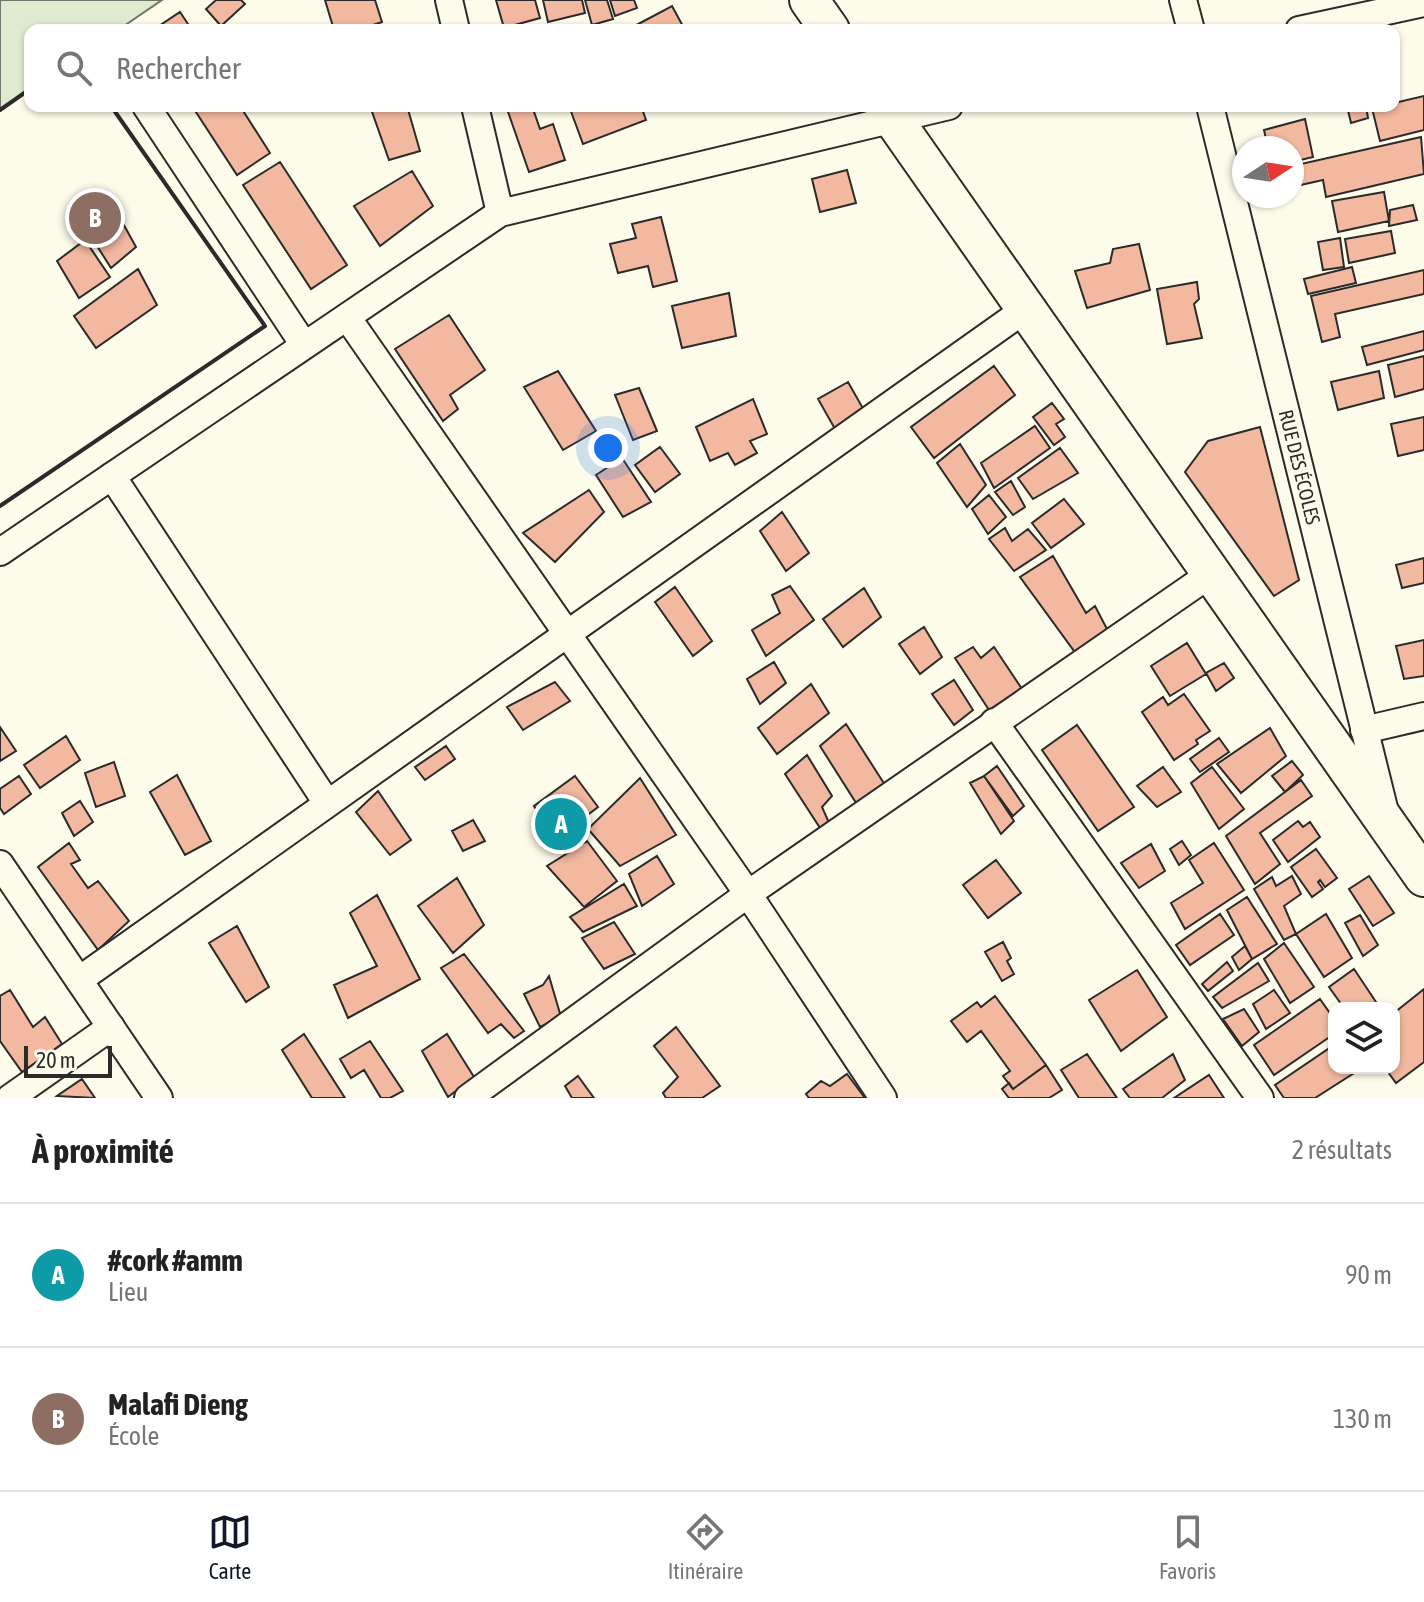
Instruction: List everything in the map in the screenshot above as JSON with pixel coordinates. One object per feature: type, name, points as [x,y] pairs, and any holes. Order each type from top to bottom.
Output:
[{"type":"street","points":[[449,0],[455,24]]},
{"type":"street","points":[[809,0],[826,24]]},
{"type":"street","points":[[1183,0],[1189,24]]},
{"type":"street","points":[[1327,24],[1424,3]]},
{"type":"street","points":[[150,112],[304,345]]},
{"type":"street","points":[[476,112],[500,213]]},
{"type":"street","points":[[0,552],[500,213],[888,112],[1424,877]]},
{"type":"street","name":"RUE DES ÉCOLES","points":[[1211,112],[1388,827]]},
{"type":"street","points":[[79,980],[1027,308]]},
{"type":"street","points":[[347,317],[748,894],[883,1098]]},
{"type":"street","points":[[112,476],[327,803]]},
{"type":"street","points":[[468,1098],[748,894],[1212,573]]},
{"type":"street","points":[[1364,730],[1424,716]]},
{"type":"street","points":[[994,722],[1260,1098]]},
{"type":"street","points":[[0,864],[159,1098]]},
{"type":"street","points":[[10,1098],[111,1027]]},
{"type":"green space","points":[[0,0],[162,0],[127,24],[24,24],[24,93],[0,110]]},
{"type":"building","points":[[216,0],[241,0],[245,4],[223,24],[219,24],[206,9]]},
{"type":"building","points":[[325,0],[375,0],[382,22],[376,24],[332,24]]},
{"type":"building","points":[[496,0],[535,0],[540,18],[518,24],[503,24]]},
{"type":"building","points":[[543,0],[582,0],[585,13],[548,22]]},
{"type":"building","points":[[585,0],[607,0],[613,19],[592,24]]},
{"type":"building","points":[[610,0],[634,0],[637,8],[615,16]]},
{"type":"building","points":[[672,6],[682,24],[638,24]]},
{"type":"building","points":[[180,12],[188,24],[162,24]]},
{"type":"building","points":[[1424,96],[1424,130],[1380,141],[1373,112],[1400,112],[1400,102]]},
{"type":"building","points":[[196,112],[244,112],[270,153],[237,175]]},
{"type":"building","points":[[372,112],[409,112],[420,151],[389,160]]},
{"type":"building","points":[[508,112],[534,112],[540,129],[553,124],[565,160],[529,172]]},
{"type":"building","points":[[571,112],[643,112],[646,120],[583,144]]},
{"type":"building","points":[[1348,112],[1367,112],[1368,118],[1351,123]]},
{"type":"building","points":[[1305,119],[1313,157],[1304,159],[1304,136],[1265,136],[1264,130]]},
{"type":"building","points":[[1421,137],[1424,174],[1326,197],[1323,180],[1304,184],[1304,163]]},
{"type":"building","points":[[280,162],[347,265],[311,289],[243,185]]},
{"type":"building","points":[[847,170],[856,203],[820,212],[812,179]]},
{"type":"building","points":[[412,171],[433,206],[380,246],[354,206]]},
{"type":"building","points":[[1384,192],[1389,221],[1338,232],[1332,201]]},
{"type":"building","points":[[1413,205],[1417,220],[1389,226],[1390,210]]},
{"type":"building","points":[[661,217],[677,281],[653,287],[648,266],[618,273],[610,244],[636,238],[632,224]]},
{"type":"building","points":[[120,218],[136,247],[111,268],[92,238]]},
{"type":"building","points":[[1391,231],[1395,253],[1349,263],[1345,239]]},
{"type":"building","points":[[1340,238],[1344,267],[1323,270],[1318,242]]},
{"type":"building","points":[[85,240],[110,277],[79,298],[57,261]]},
{"type":"building","points":[[1139,244],[1150,290],[1087,308],[1075,271],[1110,263],[1113,249]]},
{"type":"building","points":[[1352,267],[1356,283],[1308,294],[1304,279]]},
{"type":"building","points":[[138,269],[157,305],[96,348],[74,316]]},
{"type":"building","points":[[1424,270],[1424,294],[1335,314],[1340,337],[1322,342],[1311,296]]},
{"type":"building","points":[[1197,282],[1199,299],[1194,304],[1202,338],[1167,344],[1157,289]]},
{"type":"building","points":[[729,293],[736,336],[682,348],[672,306]]},
{"type":"building","points":[[449,315],[485,370],[450,395],[458,409],[443,421],[395,349]]},
{"type":"building","points":[[1424,331],[1424,350],[1367,365],[1362,347]]},
{"type":"building","points":[[1424,356],[1424,389],[1395,397],[1388,365]]},
{"type":"building","points":[[994,366],[1015,395],[934,458],[911,427]]},
{"type":"building","points":[[558,371],[596,431],[563,450],[524,387]]},
{"type":"building","points":[[1379,371],[1384,398],[1338,410],[1331,382]]},
{"type":"building","points":[[848,382],[865,412],[835,429],[818,399]]},
{"type":"building","points":[[639,388],[657,431],[633,440],[615,395]]},
{"type":"building","points":[[753,399],[767,434],[750,441],[757,453],[735,465],[728,453],[710,461],[696,427]]},
{"type":"building","points":[[1052,403],[1064,419],[1056,424],[1065,437],[1054,445],[1033,417]]},
{"type":"building","points":[[1424,417],[1424,450],[1398,456],[1391,424]]},
{"type":"building","points":[[1035,426],[1050,448],[994,488],[981,463]]},
{"type":"building","points":[[1260,427],[1299,580],[1274,596],[1185,472],[1208,441]]},
{"type":"building","points":[[960,444],[986,485],[967,507],[937,463]]},
{"type":"building","points":[[660,447],[680,474],[655,492],[635,465]]},
{"type":"building","points":[[1060,448],[1078,473],[1033,499],[1018,478]]},
{"type":"building","points":[[622,458],[651,502],[623,517],[596,475]]},
{"type":"building","points":[[1011,481],[1025,507],[1013,515],[995,492]]},
{"type":"building","points":[[589,490],[604,512],[555,562],[523,533]]},
{"type":"building","points":[[989,495],[1006,517],[988,534],[972,509]]},
{"type":"building","points":[[1064,499],[1084,524],[1051,548],[1032,523]]},
{"type":"building","points":[[782,512],[809,553],[786,571],[760,531]]},
{"type":"building","points":[[1005,528],[1012,541],[1028,529],[1046,550],[1014,571],[989,539]]},
{"type":"building","points":[[1053,556],[1086,613],[1095,606],[1108,631],[1077,655],[1020,577]]},
{"type":"building","points":[[1424,558],[1424,583],[1402,588],[1396,565]]},
{"type":"building","points":[[790,586],[814,620],[766,656],[752,630],[780,613],[772,595]]},
{"type":"building","points":[[675,587],[712,641],[693,656],[655,602]]},
{"type":"building","points":[[864,588],[881,617],[843,647],[823,619]]},
{"type":"building","points":[[924,627],[942,657],[920,674],[899,644]]},
{"type":"building","points":[[1424,640],[1424,676],[1404,679],[1396,646]]},
{"type":"building","points":[[1187,643],[1206,674],[1170,696],[1151,666]]},
{"type":"building","points":[[973,647],[981,658],[994,647],[1022,689],[989,710],[955,658]]},
{"type":"building","points":[[774,662],[786,683],[760,704],[747,679]]},
{"type":"building","points":[[1224,663],[1234,678],[1216,691],[1206,673]]},
{"type":"building","points":[[954,680],[973,710],[954,725],[932,694]]},
{"type":"building","points":[[555,682],[570,701],[523,730],[507,707]]},
{"type":"building","points":[[811,684],[829,713],[777,754],[758,728]]},
{"type":"building","points":[[1184,694],[1210,731],[1196,740],[1198,744],[1174,760],[1142,712],[1163,697],[1168,705]]},
{"type":"building","points":[[846,724],[885,785],[858,806],[820,746]]},
{"type":"building","points":[[1077,725],[1134,807],[1098,831],[1042,750]]},
{"type":"building","points":[[0,727],[16,751],[0,761]]},
{"type":"building","points":[[1270,728],[1286,756],[1241,793],[1217,764]]},
{"type":"building","points":[[66,736],[80,760],[40,788],[24,765]]},
{"type":"building","points":[[1219,738],[1229,752],[1200,772],[1190,759]]},
{"type":"building","points":[[446,746],[455,759],[425,780],[415,767]]},
{"type":"building","points":[[807,755],[832,796],[822,807],[830,825],[822,831],[785,774]]},
{"type":"building","points":[[1292,761],[1303,775],[1285,792],[1272,776]]},
{"type":"building","points":[[114,762],[125,796],[96,807],[85,773]]},
{"type":"building","points":[[997,766],[1024,806],[1013,816],[984,776]]},
{"type":"building","points":[[1163,767],[1181,792],[1157,807],[1137,786]]},
{"type":"building","points":[[1212,767],[1244,809],[1219,829],[1191,783]]},
{"type":"building","points":[[177,775],[211,841],[185,855],[150,792]]},
{"type":"building","points":[[19,776],[31,794],[4,814],[0,808],[0,789]]},
{"type":"building","points":[[575,776],[598,807],[555,840],[534,806]]},
{"type":"building","points":[[984,776],[1014,821],[1001,834],[970,783]]},
{"type":"building","points":[[640,778],[676,835],[620,866],[588,829]]},
{"type":"building","points":[[1301,780],[1312,796],[1260,833],[1280,864],[1255,884],[1226,836]]},
{"type":"building","points":[[378,791],[411,840],[390,855],[356,812]]},
{"type":"building","points":[[80,801],[93,822],[74,836],[62,813]]},
{"type":"building","points":[[473,820],[485,841],[463,851],[452,831]]},
{"type":"building","points":[[1298,821],[1303,827],[1310,822],[1320,837],[1288,862],[1273,840]]},
{"type":"building","points":[[587,841],[617,881],[584,907],[547,866]]},
{"type":"building","points":[[1182,841],[1191,855],[1179,865],[1170,849]]},
{"type":"building","points":[[69,843],[80,860],[71,864],[88,888],[98,881],[129,921],[98,950],[38,867]]},
{"type":"building","points":[[1214,843],[1244,890],[1185,929],[1171,903],[1203,883],[1189,860]]},
{"type":"building","points":[[1151,844],[1165,871],[1139,888],[1121,863]]},
{"type":"building","points":[[1316,849],[1337,878],[1325,887],[1320,880],[1318,882],[1323,889],[1312,897],[1291,867]]},
{"type":"building","points":[[657,856],[674,884],[642,906],[629,874]]},
{"type":"building","points":[[996,860],[1021,893],[988,918],[963,885]]},
{"type":"building","points":[[1292,876],[1301,894],[1284,906],[1296,934],[1284,940],[1254,889],[1272,877],[1276,886]]},
{"type":"building","points":[[1369,876],[1394,913],[1373,926],[1349,889]]},
{"type":"building","points":[[457,878],[484,925],[453,953],[418,906]]},
{"type":"building","points":[[624,884],[637,906],[583,932],[570,917]]},
{"type":"building","points":[[377,895],[420,979],[348,1018],[334,985],[377,966],[350,913]]},
{"type":"building","points":[[1247,897],[1277,944],[1252,959],[1227,910]]},
{"type":"building","points":[[1220,914],[1234,935],[1190,965],[1176,945]]},
{"type":"building","points":[[1326,914],[1352,958],[1324,977],[1296,934]]},
{"type":"building","points":[[1360,915],[1378,945],[1363,956],[1345,923]]},
{"type":"building","points":[[614,922],[635,954],[604,969],[582,938]]},
{"type":"building","points":[[237,926],[269,987],[246,1002],[209,943]]},
{"type":"building","points":[[1003,942],[1014,974],[1002,981],[985,952]]},
{"type":"building","points":[[1284,943],[1314,987],[1290,1003],[1264,959]]},
{"type":"building","points":[[1245,946],[1252,959],[1239,970],[1232,957]]},
{"type":"building","points":[[464,954],[524,1031],[514,1038],[501,1024],[488,1033],[441,968]]},
{"type":"building","points":[[1227,962],[1233,971],[1208,991],[1202,984]]},
{"type":"building","points":[[1258,963],[1269,981],[1222,1008],[1213,997]]},
{"type":"building","points":[[1354,969],[1376,1002],[1340,1002],[1329,987]]},
{"type":"building","points":[[1137,970],[1167,1017],[1121,1051],[1089,1000]]},
{"type":"building","points":[[549,976],[561,1017],[540,1027],[524,994],[543,985]]},
{"type":"building","points":[[1424,989],[1424,1062],[1396,1083],[1389,1074],[1400,1074],[1400,1008]]},
{"type":"building","points":[[10,990],[33,1027],[45,1017],[62,1044],[22,1072],[0,1041],[0,996]]},
{"type":"building","points":[[1274,990],[1290,1013],[1266,1029],[1253,1004]]},
{"type":"building","points":[[995,996],[1046,1065],[1013,1089],[1003,1076],[1010,1071],[981,1031],[967,1042],[951,1021],[977,1002],[981,1007]]},
{"type":"building","points":[[1320,999],[1328,1010],[1328,1038],[1274,1075],[1254,1045]]},
{"type":"building","points":[[1244,1009],[1259,1032],[1242,1046],[1223,1019]]},
{"type":"building","points":[[676,1027],[720,1086],[702,1098],[666,1098],[663,1093],[678,1077],[654,1046]]},
{"type":"building","points":[[304,1034],[345,1098],[312,1098],[282,1050]]},
{"type":"building","points":[[447,1034],[474,1077],[448,1097],[422,1051]]},
{"type":"building","points":[[370,1041],[403,1091],[390,1098],[381,1098],[364,1070],[351,1078],[340,1059]]},
{"type":"building","points":[[1328,1049],[1328,1074],[1353,1074],[1315,1098],[1284,1098],[1275,1085]]},
{"type":"building","points":[[1087,1054],[1117,1098],[1079,1098],[1061,1070]]},
{"type":"building","points":[[1173,1054],[1185,1080],[1162,1098],[1130,1098],[1123,1089]]},
{"type":"building","points":[[1046,1065],[1062,1090],[1049,1098],[1009,1098],[1002,1089],[1009,1083],[1013,1089]]},
{"type":"building","points":[[847,1074],[865,1098],[809,1098],[806,1094],[821,1081],[830,1086]]},
{"type":"building","points":[[1209,1075],[1224,1098],[1174,1098]]},
{"type":"building","points":[[578,1076],[594,1098],[572,1098],[565,1086]]},
{"type":"building","points":[[82,1079],[95,1098],[57,1096]]},
{"type":"wall","points":[[0,110],[24,93]]},
{"type":"wall","points":[[0,506],[265,326],[115,112]]},
{"type":"place","name":"Malafi Dieng","points":[[95,218]]},
{"type":"place","name":"#cork #amm","points":[[561,824]]}]
